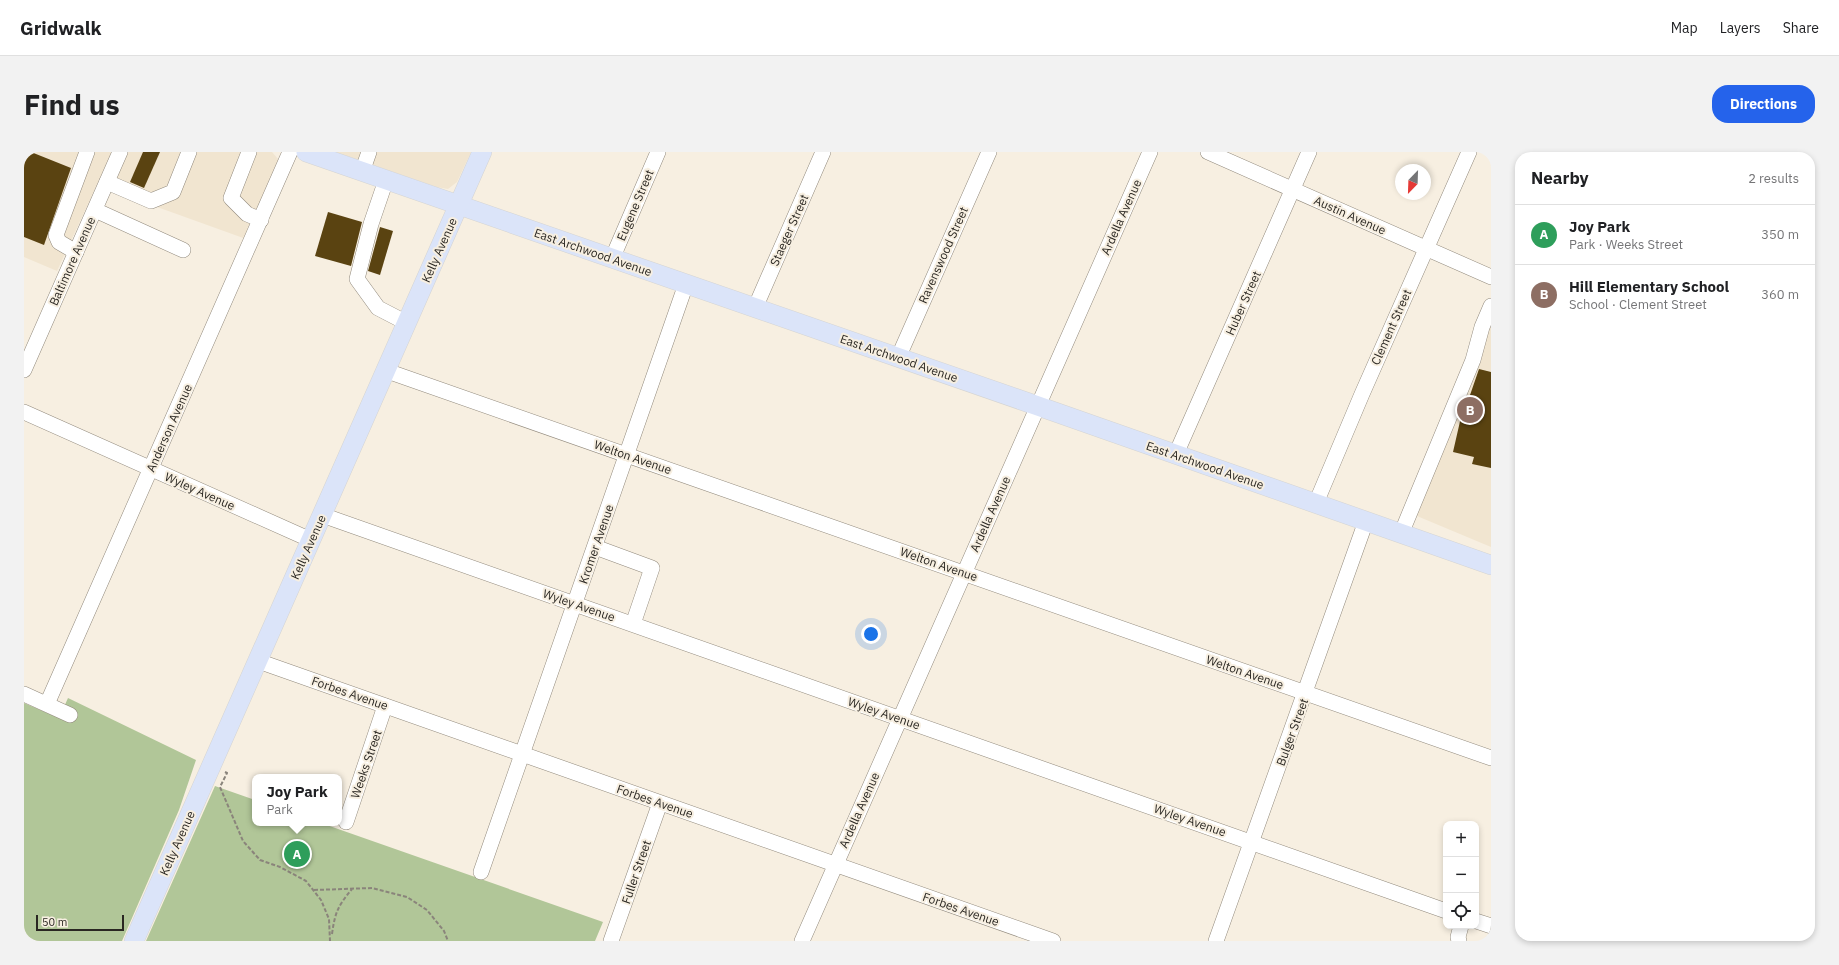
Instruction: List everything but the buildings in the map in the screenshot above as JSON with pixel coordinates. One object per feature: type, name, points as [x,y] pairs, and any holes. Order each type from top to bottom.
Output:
[{"type":"main road","name":"East Archwood Avenue","points":[[306,152],[1491,565]]},
{"type":"main road","name":"Kelly Avenue","points":[[134,941],[387,371],[482,152]]},
{"type":"street","name":"Baltimore Avenue","points":[[24,370],[120,152]]},
{"type":"street","points":[[108,182],[151,201],[173,192],[189,152]]},
{"type":"street","points":[[249,152],[231,198],[247,214],[261,220]]},
{"type":"street","name":"Anderson Avenue","points":[[47,704],[290,152]]},
{"type":"street","points":[[362,172],[369,152]]},
{"type":"street","name":"Eugene Street","points":[[612,259],[658,152]]},
{"type":"street","name":"Staeger Street","points":[[755,308],[823,152]]},
{"type":"street","name":"Ravenswood Street","points":[[898,358],[989,152]]},
{"type":"street","name":"Ardella Avenue","points":[[802,941],[1150,152]]},
{"type":"street","name":"Austin Avenue","points":[[1208,152],[1491,277]]},
{"type":"street","name":"Huber Street","points":[[1176,454],[1309,152]]},
{"type":"street","name":"Clement Street","points":[[1316,503],[1469,152]]},
{"type":"street","points":[[76,252],[59,242],[56,235],[85,158]]},
{"type":"street","points":[[386,180],[371,224],[357,279],[378,308],[407,323]]},
{"type":"street","points":[[95,210],[183,250]]},
{"type":"street","name":"Kromer Avenue","points":[[481,872],[686,284]]},
{"type":"street","points":[[1401,534],[1473,360],[1482,327],[1491,306]]},
{"type":"street","name":"Welton Avenue","points":[[387,371],[1491,758]]},
{"type":"street","name":"Wyley Avenue","points":[[24,412],[311,540]]},
{"type":"street","name":"Wyley Avenue","points":[[322,515],[1443,910]]},
{"type":"street","name":"Bulger Street","points":[[1216,941],[1366,522]]},
{"type":"street","points":[[594,547],[652,568],[633,624]]},
{"type":"street","name":"Forbes Avenue","points":[[258,661],[1053,941]]},
{"type":"street","points":[[24,694],[70,715]]},
{"type":"street","name":"Weeks Street","points":[[346,822],[385,706]]},
{"type":"street","name":"Fuller Street","points":[[611,941],[660,803]]},
{"type":"street","points":[[1479,922],[1491,926]]},
{"type":"street","points":[[1459,941],[1458,937],[1460,929]]},
{"type":"path","points":[[211,767],[227,773],[220,787],[243,841],[260,860],[280,867],[306,881],[321,900],[328,919],[331,937]]},
{"type":"path","points":[[330,941],[334,914],[352,888]]},
{"type":"path","points":[[314,890],[372,888],[407,897],[427,910],[444,931],[448,941]]},
{"type":"shaded area","points":[[24,152],[112,152],[57,271],[24,257]]},
{"type":"shaded area","points":[[126,152],[272,152],[278,159],[279,167],[246,239],[110,190]]},
{"type":"shaded area","points":[[335,152],[471,152],[457,182],[448,189],[437,187]]},
{"type":"shaded area","points":[[1491,309],[1491,547],[1405,511]]},
{"type":"green space","points":[[68,698],[196,760],[179,810],[122,941],[24,941],[24,703],[59,718]]},
{"type":"green space","points":[[215,786],[252,799],[252,826],[330,826],[603,922],[595,941],[146,941]]},
{"type":"place","name":"Hill Elementary School","points":[[1470,410]]},
{"type":"place","name":"Joy Park","points":[[297,854]]}]
